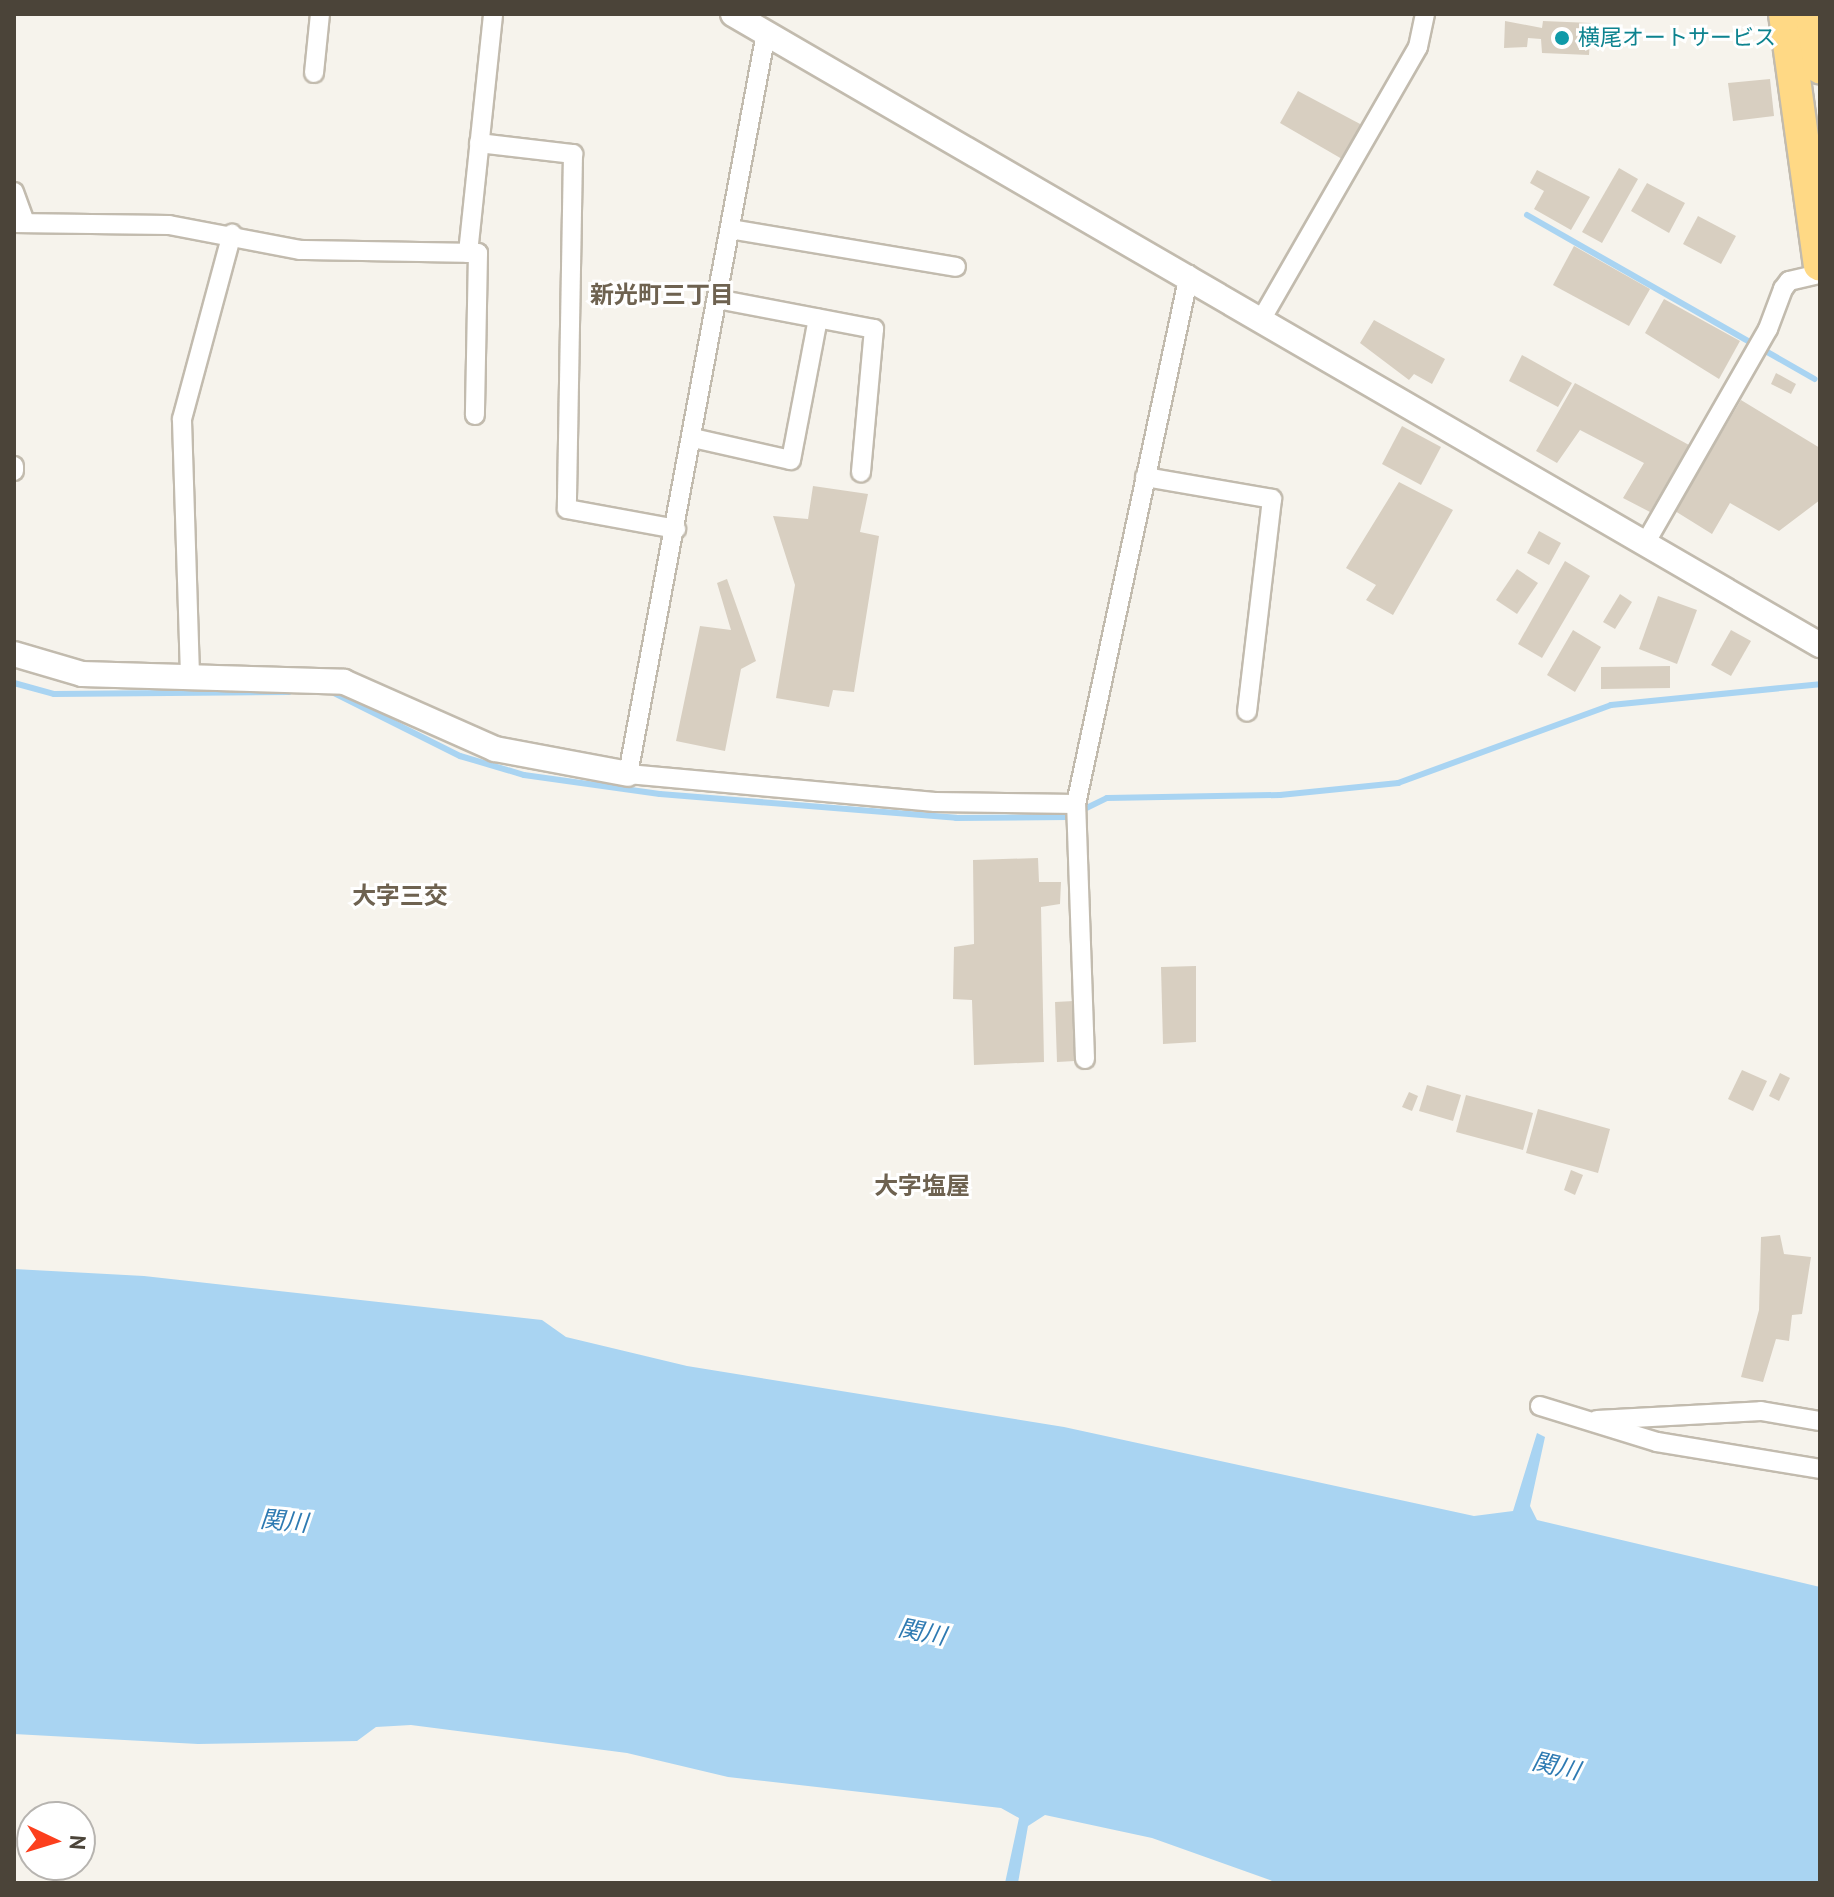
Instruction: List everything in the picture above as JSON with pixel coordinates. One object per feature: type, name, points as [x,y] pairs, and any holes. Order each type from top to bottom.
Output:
[{"type":"highway","points":[[1785,14],[1820,265]]},
{"type":"highway","points":[[1812,14],[1820,67]]},
{"type":"street","points":[[314,73],[320,14]]},
{"type":"street","points":[[468,253],[493,14]]},
{"type":"street","points":[[1261,320],[1418,47],[1425,14]]},
{"type":"street","points":[[738,15],[1820,645]]},
{"type":"street","points":[[628,774],[766,33]]},
{"type":"street","points":[[479,143],[573,154],[567,509],[676,529]]},
{"type":"street","points":[[14,192],[19,223],[169,225],[232,234],[300,250],[478,253],[475,415]]},
{"type":"street","points":[[730,229],[956,267]]},
{"type":"street","points":[[190,675],[182,419],[232,234]]},
{"type":"street","points":[[1646,542],[1768,329],[1783,289],[1789,281],[1820,274]]},
{"type":"street","points":[[1085,1059],[1076,804],[1189,275]]},
{"type":"street","points":[[717,299],[874,329],[861,472]]},
{"type":"street","points":[[693,438],[791,460],[818,319]]},
{"type":"street","points":[[1145,477],[1272,499],[1247,712]]},
{"type":"street","points":[[14,654],[82,674],[344,682],[495,749],[628,774],[935,802],[1076,804]]},
{"type":"street","points":[[1820,1421],[1761,1411],[1597,1420],[1540,1406],[1657,1442],[1820,1469]]},
{"type":"water","name":"関川","points":[[14,1269],[144,1276],[542,1320],[566,1337],[687,1366],[1064,1427],[1474,1516],[1513,1511],[1537,1433],[1545,1437],[1530,1506],[1537,1520],[1820,1587],[1820,1883],[1278,1883],[1152,1838],[1045,1815],[1028,1826],[1018,1883],[1005,1883],[1019,1818],[1001,1808],[728,1777],[627,1753],[411,1725],[376,1727],[357,1741],[198,1744],[14,1734]]},
{"type":"building","name":"横尾オートサービス","points":[[1505,21],[1542,28],[1543,21],[1591,23],[1589,55],[1542,53],[1541,39],[1528,38],[1527,47],[1504,48]]},
{"type":"building","points":[[1770,79],[1774,116],[1733,121],[1728,83]]},
{"type":"building","points":[[1298,91],[1362,125],[1342,159],[1280,123]]},
{"type":"building","points":[[1619,168],[1638,179],[1602,243],[1582,232]]},
{"type":"building","points":[[1537,170],[1590,197],[1571,230],[1534,209],[1544,191],[1530,183]]},
{"type":"building","points":[[1647,183],[1685,203],[1669,233],[1631,211]]},
{"type":"building","points":[[1698,216],[1736,236],[1721,264],[1683,244]]},
{"type":"building","points":[[1574,246],[1650,289],[1629,326],[1553,285]]},
{"type":"building","points":[[1664,299],[1740,341],[1719,379],[1645,333]]},
{"type":"building","points":[[1374,320],[1445,359],[1432,384],[1414,374],[1409,380],[1360,343]]},
{"type":"building","points":[[1522,355],[1572,383],[1558,407],[1509,381]]},
{"type":"building","points":[[1776,373],[1796,384],[1791,394],[1771,384]]},
{"type":"building","points":[[1575,383],[1689,445],[1650,512],[1623,498],[1644,463],[1580,430],[1557,463],[1536,451]]},
{"type":"building","points":[[1741,400],[1820,448],[1820,500],[1779,531],[1730,503],[1712,534],[1675,511]]},
{"type":"building","points":[[1402,426],[1441,447],[1421,485],[1382,464]]},
{"type":"building","points":[[1399,482],[1453,510],[1393,615],[1366,600],[1376,585],[1346,568]]},
{"type":"building","points":[[813,486],[868,494],[860,532],[879,536],[854,692],[833,690],[829,707],[776,698],[795,585],[773,516],[808,519]]},
{"type":"building","points":[[1539,531],[1561,543],[1549,565],[1527,553]]},
{"type":"building","points":[[1565,561],[1590,576],[1542,658],[1518,644]]},
{"type":"building","points":[[1517,569],[1538,583],[1517,614],[1496,600]]},
{"type":"building","points":[[727,579],[756,661],[741,669],[725,751],[676,741],[700,626],[731,630],[717,583]]},
{"type":"building","points":[[1620,594],[1632,602],[1615,629],[1603,622]]},
{"type":"building","points":[[1658,596],[1697,610],[1677,664],[1639,649]]},
{"type":"building","points":[[1573,630],[1601,647],[1575,692],[1547,675]]},
{"type":"building","points":[[1731,630],[1751,641],[1731,676],[1711,665]]},
{"type":"building","points":[[1670,666],[1670,688],[1601,689],[1601,667]]},
{"type":"building","points":[[1038,858],[1039,882],[1061,882],[1060,904],[1041,907],[1044,1062],[974,1065],[972,1000],[953,999],[954,947],[974,944],[973,860]]},
{"type":"building","points":[[1196,966],[1196,1042],[1163,1044],[1161,967]]},
{"type":"building","points":[[1074,1001],[1075,1061],[1057,1062],[1055,1002]]},
{"type":"building","points":[[1742,1070],[1767,1081],[1753,1111],[1728,1099]]},
{"type":"building","points":[[1780,1073],[1790,1078],[1779,1101],[1769,1096]]},
{"type":"building","points":[[1427,1085],[1461,1095],[1453,1121],[1419,1111]]},
{"type":"building","points":[[1409,1092],[1418,1096],[1412,1111],[1402,1107]]},
{"type":"building","points":[[1466,1095],[1533,1113],[1523,1150],[1456,1132]]},
{"type":"building","points":[[1538,1109],[1610,1129],[1598,1173],[1526,1153]]},
{"type":"building","points":[[1571,1170],[1583,1175],[1575,1195],[1564,1190]]},
{"type":"building","points":[[1780,1235],[1784,1254],[1811,1257],[1802,1314],[1792,1315],[1789,1341],[1776,1339],[1763,1382],[1741,1377],[1759,1310],[1761,1237]]},
{"type":"waterway","points":[[1527,215],[1815,379]]},
{"type":"waterway","points":[[14,683],[54,694],[289,692]]},
{"type":"waterway","points":[[332,692],[460,756],[524,775],[660,794],[956,818],[1068,817],[1107,798],[1280,795],[1398,783],[1611,705],[1820,684]]},
{"type":"place","name":"横尾オートサービス","points":[[1562,38]]},
{"type":"district","name":"新光町三丁目","points":[[662,295]]},
{"type":"district","name":"大字三交","points":[[400,896]]},
{"type":"district","name":"大字塩屋","points":[[922,1186]]}]
